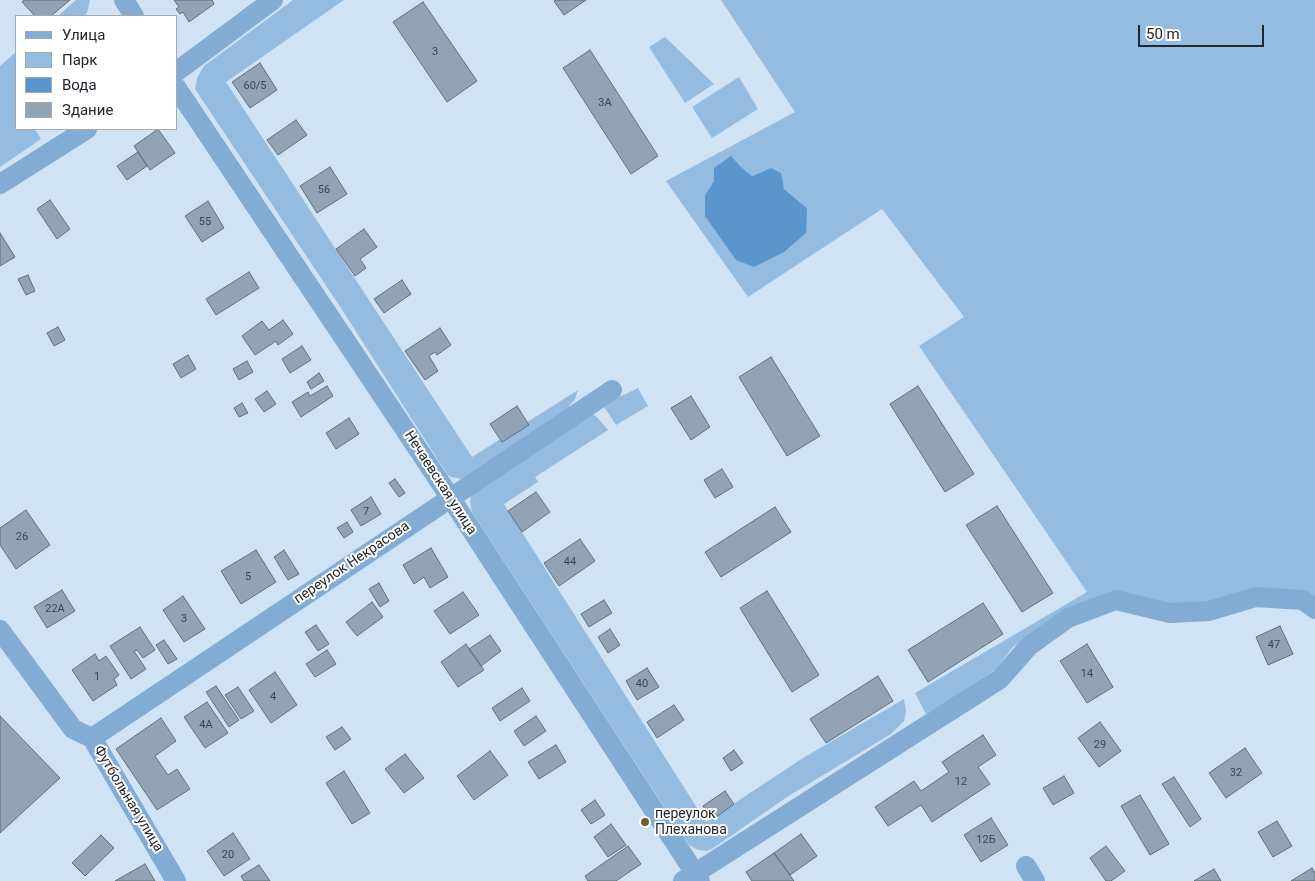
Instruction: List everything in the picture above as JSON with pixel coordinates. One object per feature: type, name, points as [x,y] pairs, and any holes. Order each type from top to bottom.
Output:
[{"type":"street","points":[[124,0],[133,15]]},
{"type":"street","points":[[178,71],[273,0]]},
{"type":"street","name":"Нечаевская улица","points":[[178,89],[450,497],[692,878]]},
{"type":"street","points":[[0,184],[85,130]]},
{"type":"street","name":"переулок Некрасова","points":[[92,738],[612,390]]},
{"type":"street","points":[[692,878],[1000,679],[1028,646],[1068,618],[1116,600],[1170,613],[1209,611],[1256,597],[1303,600],[1315,609]]},
{"type":"street","name":"Футбольная улица","points":[[0,630],[73,730],[92,738],[176,881]]},
{"type":"green space","points":[[76,0],[90,0],[85,15],[59,15]]},
{"type":"green space","points":[[293,0],[344,0],[226,82],[472,457],[578,390],[575,399],[561,416],[461,479],[447,474],[339,305],[195,89],[197,78],[204,66]]},
{"type":"green space","points":[[721,0],[1315,0],[1315,597],[1214,606],[1150,602],[1055,618],[1013,647],[996,669],[949,701],[926,714],[915,693],[1087,592],[919,346],[964,317],[882,209],[748,297],[666,181],[795,112]],"holes":[[[740,166],[752,176],[771,168],[784,189],[807,208],[705,195],[714,181]]]},
{"type":"green space","points":[[665,37],[714,84],[685,103],[649,47]]},
{"type":"green space","points":[[15,53],[15,130],[36,130],[41,139],[0,167],[0,66]]},
{"type":"green space","points":[[739,77],[758,109],[712,138],[692,107]]},
{"type":"green space","points":[[638,388],[648,406],[616,425],[603,405]]},
{"type":"green space","points":[[592,414],[608,430],[535,477],[538,482],[504,504],[706,822],[803,758],[904,699],[906,711],[904,721],[891,734],[787,797],[707,851],[698,850],[689,845],[472,512],[471,495]]},
{"type":"water","points":[[731,156],[752,176],[771,168],[781,173],[784,189],[807,208],[806,233],[784,252],[754,267],[736,260],[705,216],[705,195],[714,181],[714,168]]},
{"type":"building","points":[[24,0],[70,0],[52,15],[34,15],[22,2]]},
{"type":"building","points":[[174,0],[212,0],[214,4],[189,22],[183,12],[180,14],[176,9],[179,7]]},
{"type":"building","points":[[586,0],[564,15],[554,1]]},
{"type":"building","points":[[423,2],[477,81],[447,102],[393,22]]},
{"type":"building","points":[[590,50],[658,156],[631,174],[563,68]]},
{"type":"building","points":[[260,63],[277,90],[250,108],[232,82]]},
{"type":"building","points":[[296,120],[307,135],[278,155],[267,140]]},
{"type":"building","points":[[159,130],[175,153],[150,170],[134,146]]},
{"type":"building","points":[[138,152],[147,166],[127,180],[117,166]]},
{"type":"building","points":[[330,167],[347,194],[317,213],[300,186]]},
{"type":"building","points":[[50,200],[70,229],[57,239],[37,209]]},
{"type":"building","points":[[208,201],[224,228],[202,242],[185,216]]},
{"type":"building","points":[[364,229],[377,247],[360,259],[366,268],[355,276],[336,249]]},
{"type":"building","points":[[0,233],[15,257],[0,266]]},
{"type":"building","points":[[249,272],[259,288],[216,315],[206,299]]},
{"type":"building","points":[[28,275],[35,291],[26,295],[18,279]]},
{"type":"building","points":[[402,280],[411,294],[384,313],[374,299]]},
{"type":"building","points":[[283,320],[293,334],[278,345],[276,341],[255,355],[242,336],[262,321],[269,330]]},
{"type":"building","points":[[58,327],[65,340],[54,346],[47,333]]},
{"type":"building","points":[[440,328],[451,345],[437,355],[435,352],[429,356],[438,371],[425,380],[405,351]]},
{"type":"building","points":[[302,346],[311,360],[290,373],[282,359]]},
{"type":"building","points":[[188,355],[196,369],[181,378],[173,364]]},
{"type":"building","points":[[771,357],[820,436],[787,456],[739,377]]},
{"type":"building","points":[[247,361],[253,372],[239,380],[233,369]]},
{"type":"building","points":[[319,373],[324,381],[311,389],[307,382]]},
{"type":"building","points":[[327,386],[333,396],[301,417],[292,402],[308,392],[310,396]]},
{"type":"building","points":[[918,386],[974,474],[945,492],[890,404]]},
{"type":"building","points":[[267,391],[276,404],[264,412],[255,399]]},
{"type":"building","points":[[691,396],[710,427],[691,440],[671,408]]},
{"type":"building","points":[[242,403],[248,413],[239,417],[234,408]]},
{"type":"building","points":[[517,406],[529,425],[502,442],[490,424]]},
{"type":"building","points":[[349,418],[359,434],[336,449],[326,433]]},
{"type":"building","points":[[722,469],[733,487],[715,498],[704,480]]},
{"type":"building","points":[[395,479],[405,493],[399,497],[389,483]]},
{"type":"building","points":[[536,492],[550,512],[522,532],[508,511]]},
{"type":"building","points":[[371,497],[381,514],[361,526],[351,510]]},
{"type":"building","points":[[997,506],[1053,593],[1022,612],[966,525]]},
{"type":"building","points":[[775,507],[791,532],[721,577],[705,552]]},
{"type":"building","points":[[26,510],[50,545],[16,569],[0,545],[0,528]]},
{"type":"building","points":[[347,522],[353,532],[344,538],[337,528]]},
{"type":"building","points":[[580,539],[595,561],[559,586],[544,563]]},
{"type":"building","points":[[431,548],[448,577],[430,588],[424,577],[414,584],[403,565]]},
{"type":"building","points":[[256,550],[276,582],[241,604],[221,571]]},
{"type":"building","points":[[284,550],[299,574],[288,580],[274,557]]},
{"type":"building","points":[[379,583],[389,601],[380,607],[369,589]]},
{"type":"building","points":[[62,590],[75,611],[47,628],[34,607]]},
{"type":"building","points":[[767,591],[819,675],[792,692],[740,608]]},
{"type":"building","points":[[463,592],[479,615],[450,634],[434,611]]},
{"type":"building","points":[[183,596],[205,629],[184,642],[163,610]]},
{"type":"building","points":[[604,600],[612,613],[589,627],[581,614]]},
{"type":"building","points":[[372,602],[383,617],[357,636],[346,622]]},
{"type":"building","points":[[983,603],[1003,634],[928,682],[908,650]]},
{"type":"building","points":[[316,625],[329,644],[318,651],[305,632]]},
{"type":"building","points":[[1280,626],[1293,654],[1268,665],[1256,637]]},
{"type":"building","points":[[140,627],[155,650],[143,658],[137,650],[134,651],[146,669],[131,679],[110,646]]},
{"type":"building","points":[[610,629],[620,645],[608,653],[598,637]]},
{"type":"building","points":[[490,635],[501,651],[481,666],[469,649]]},
{"type":"building","points":[[164,640],[177,659],[168,664],[156,645]]},
{"type":"building","points":[[466,644],[484,670],[458,687],[441,662]]},
{"type":"building","points":[[1087,644],[1113,687],[1087,703],[1060,661]]},
{"type":"building","points":[[327,650],[336,664],[315,677],[306,664]]},
{"type":"building","points":[[95,654],[99,661],[106,656],[119,675],[114,679],[117,685],[93,701],[72,670]]},
{"type":"building","points":[[647,668],[659,687],[637,700],[626,681]]},
{"type":"building","points":[[275,672],[297,705],[271,723],[249,690]]},
{"type":"building","points":[[878,676],[893,701],[826,743],[810,719]]},
{"type":"building","points":[[216,686],[239,720],[229,727],[206,692]]},
{"type":"building","points":[[238,687],[254,711],[241,719],[225,695]]},
{"type":"building","points":[[522,688],[530,701],[500,721],[492,708]]},
{"type":"building","points":[[207,702],[228,733],[205,748],[184,717]]},
{"type":"building","points":[[674,705],[684,720],[657,738],[647,722]]},
{"type":"building","points":[[0,716],[60,778],[0,833]]},
{"type":"building","points":[[536,716],[546,731],[524,746],[514,731]]},
{"type":"building","points":[[161,718],[176,741],[155,756],[168,775],[177,769],[190,789],[157,810],[116,749]]},
{"type":"building","points":[[1100,722],[1121,751],[1099,767],[1078,738]]},
{"type":"building","points":[[342,727],[351,739],[335,750],[326,737]]},
{"type":"building","points":[[983,735],[996,755],[978,767],[990,784],[932,822],[921,805],[888,826],[875,807],[914,781],[921,791],[949,772],[942,762]]},
{"type":"building","points":[[556,745],[566,762],[539,779],[528,762]]},
{"type":"building","points":[[1245,748],[1262,773],[1226,798],[1209,773]]},
{"type":"building","points":[[734,750],[743,763],[731,771],[723,758]]},
{"type":"building","points":[[490,751],[508,775],[474,800],[457,776]]},
{"type":"building","points":[[405,754],[424,778],[404,793],[385,769]]},
{"type":"building","points":[[344,771],[370,813],[352,824],[326,783]]},
{"type":"building","points":[[1064,776],[1074,793],[1053,805],[1043,788]]},
{"type":"building","points":[[1174,777],[1201,819],[1190,827],[1162,784]]},
{"type":"building","points":[[725,791],[734,804],[712,820],[703,806]]},
{"type":"building","points":[[1140,795],[1169,844],[1150,855],[1121,806]]},
{"type":"building","points":[[595,800],[605,815],[591,824],[581,810]]},
{"type":"building","points":[[991,818],[1008,845],[981,862],[964,835]]},
{"type":"building","points":[[1277,821],[1292,846],[1273,857],[1258,832]]},
{"type":"building","points":[[611,824],[626,845],[608,857],[594,837]]},
{"type":"building","points":[[233,833],[250,859],[224,876],[207,851]]},
{"type":"building","points":[[801,834],[817,856],[790,875],[774,853]]},
{"type":"building","points":[[101,835],[114,848],[85,876],[72,863]]},
{"type":"building","points":[[628,846],[641,864],[616,881],[588,881],[585,876]]},
{"type":"building","points":[[1106,846],[1125,871],[1111,881],[1106,881],[1090,858]]},
{"type":"building","points":[[774,853],[794,881],[752,881],[746,872]]},
{"type":"building","points":[[145,864],[155,881],[115,881]]},
{"type":"building","points":[[259,865],[270,881],[244,881],[241,876]]},
{"type":"building","points":[[1312,868],[1315,873],[1315,881],[1291,881]]},
{"type":"building","points":[[1214,869],[1221,881],[1194,881]]},
{"type":"place","name":"переулок Плеханова","points":[[645,822]]}]
